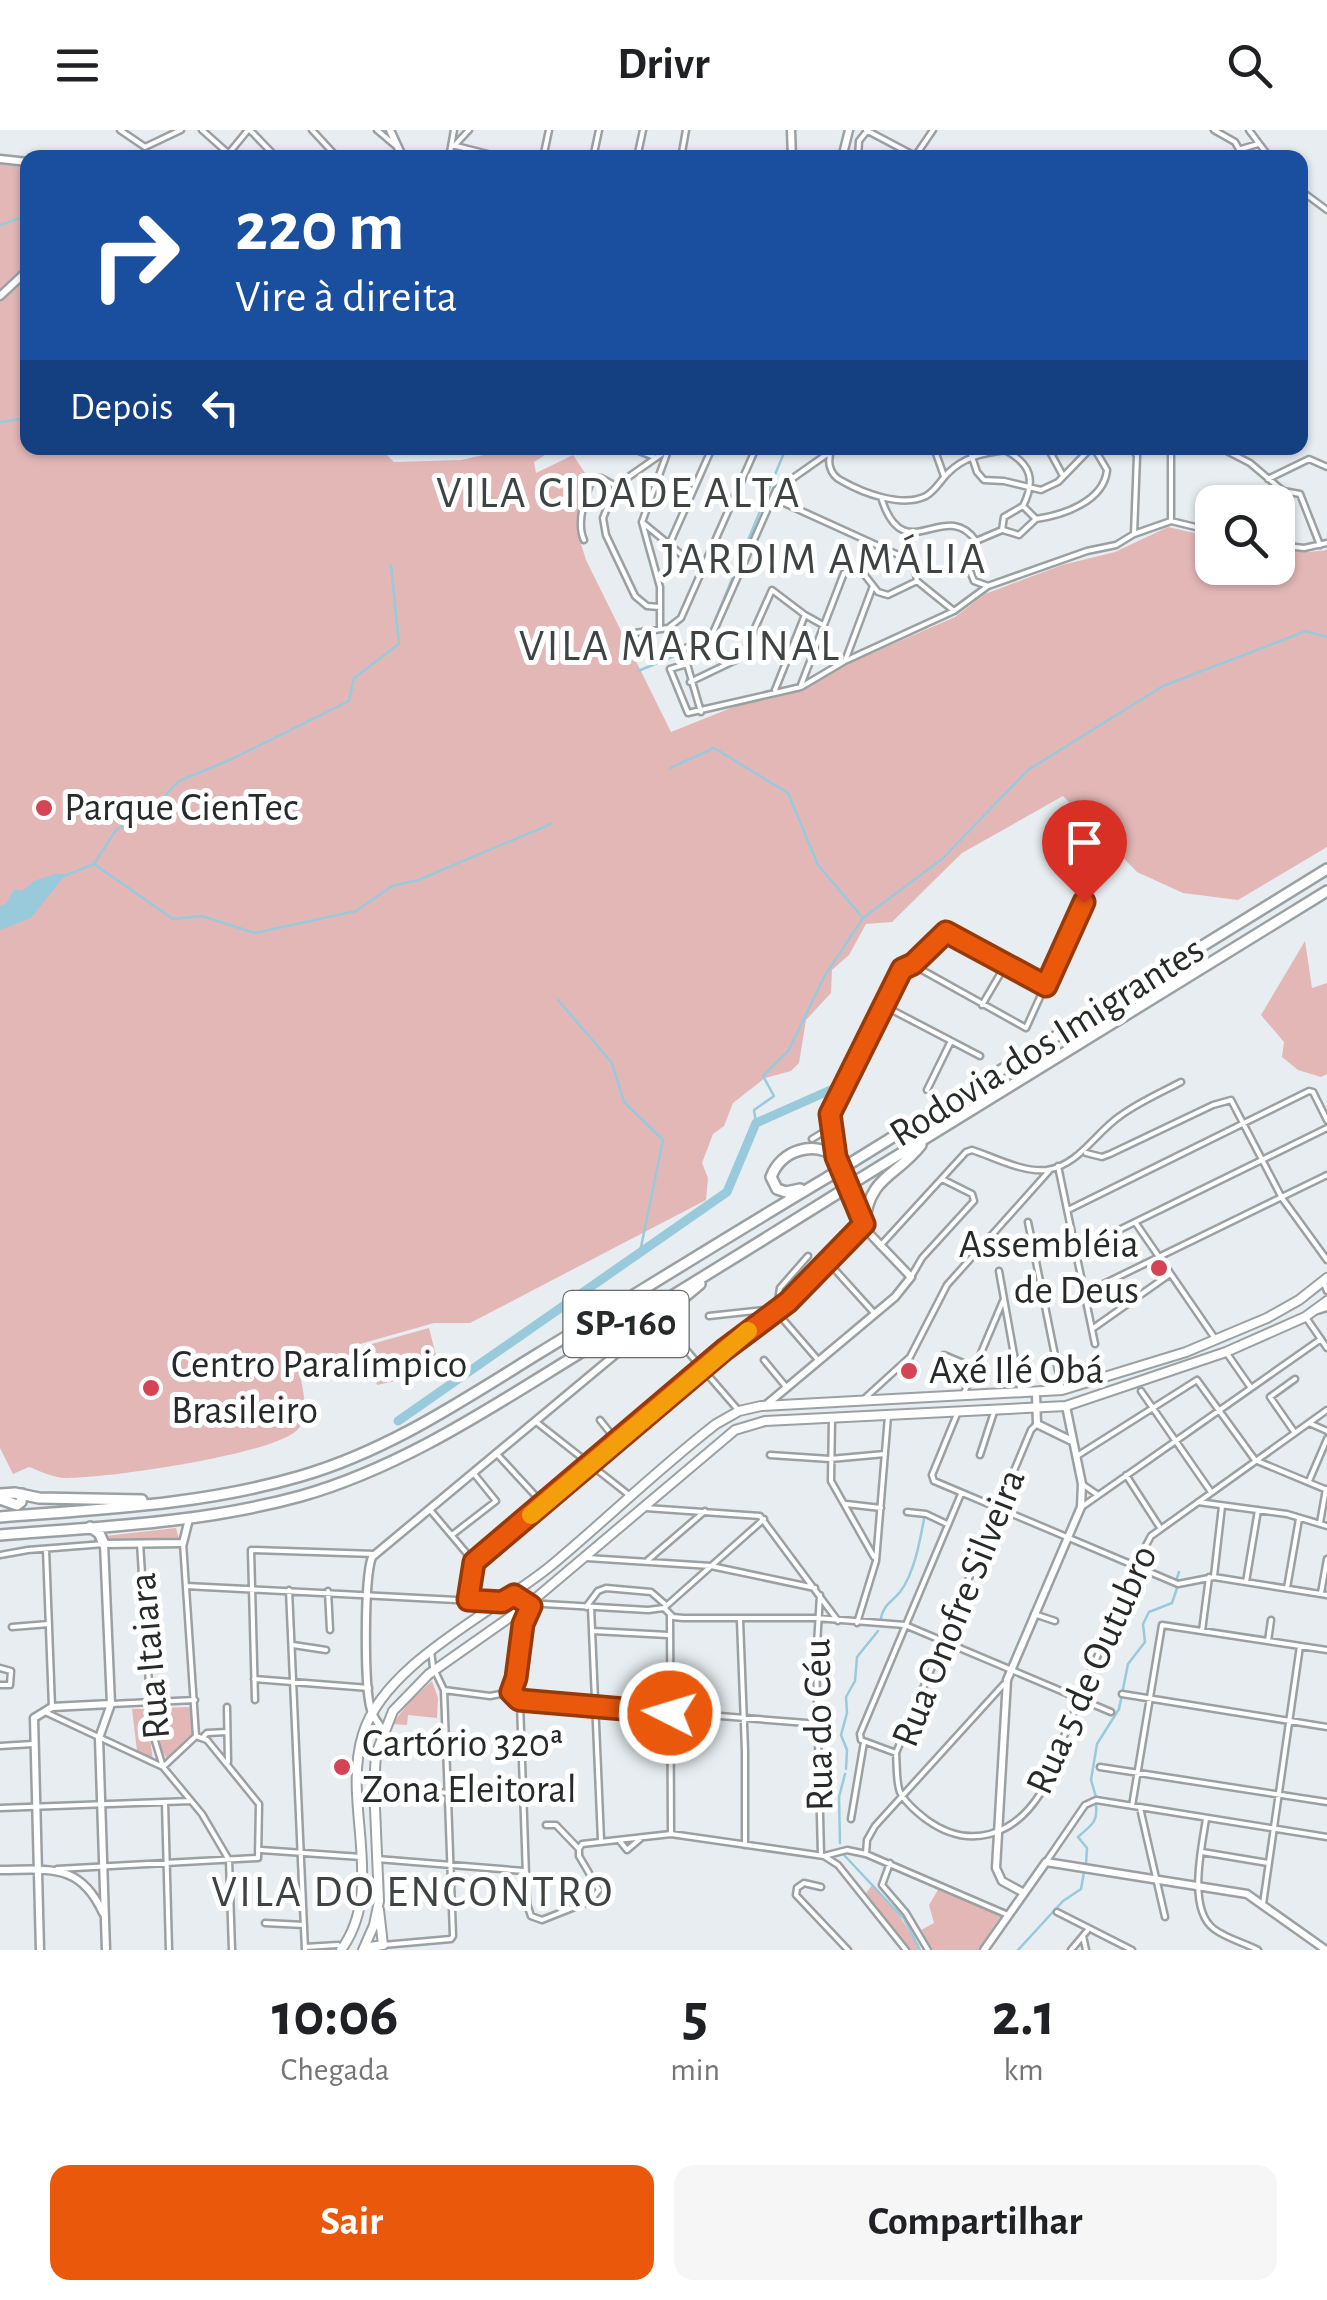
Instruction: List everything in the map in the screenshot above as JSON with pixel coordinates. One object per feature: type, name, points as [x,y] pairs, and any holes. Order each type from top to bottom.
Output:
[{"type":"highway","name":"Rodovia dos Imigrantes","points":[[0,1517],[237,1492],[302,1476],[406,1434],[1327,869]]},
{"type":"highway","name":"Rodovia dos Imigrantes","points":[[0,1534],[190,1520],[246,1510],[316,1491],[409,1454],[728,1262],[1327,891]]},
{"type":"highway","points":[[864,1224],[874,1187],[926,1139]]},
{"type":"highway","points":[[807,1189],[777,1189],[771,1177],[777,1165],[811,1147],[836,1157]]},
{"type":"highway","points":[[652,1324],[728,1262]]},
{"type":"highway","points":[[0,1496],[17,1505],[22,1502],[22,1494],[39,1498],[180,1501]]},
{"type":"highway","points":[[88,1526],[99,1533],[104,1544]]},
{"type":"main road","points":[[1066,1406],[1068,1392],[1216,1340],[1267,1318],[1326,1283]]},
{"type":"main road","points":[[1087,1384],[1036,1394],[765,1406],[739,1411],[702,1435],[514,1595],[408,1670],[371,1712],[362,1735],[358,1767],[360,1910],[341,1948],[382,1945],[376,1754],[383,1731],[399,1703],[434,1670],[530,1603],[586,1558],[735,1430],[765,1421],[1066,1406],[1226,1352],[1327,1305]]},
{"type":"main road","points":[[363,1949],[374,1925],[378,1901]]},
{"type":"street","points":[[120,130],[138,145],[149,147],[181,130]]},
{"type":"street","points":[[202,130],[221,150]]},
{"type":"street","points":[[232,150],[249,130],[270,150]]},
{"type":"street","points":[[312,130],[331,150]]},
{"type":"street","points":[[377,130],[397,147]]},
{"type":"street","points":[[390,130],[399,150]]},
{"type":"street","points":[[451,150],[454,130]]},
{"type":"street","points":[[452,146],[469,130]]},
{"type":"street","points":[[867,130],[904,150]]},
{"type":"street","points":[[884,140],[888,130]]},
{"type":"street","points":[[1214,130],[1241,149],[1258,144]]},
{"type":"street","points":[[1249,130],[1263,150]]},
{"type":"street","points":[[452,146],[469,150]]},
{"type":"street","points":[[0,296],[20,277]]},
{"type":"street","points":[[647,455],[654,458]]},
{"type":"street","points":[[659,455],[616,486],[606,507],[604,526],[635,596],[647,606],[659,608]]},
{"type":"street","points":[[660,629],[658,576],[642,522],[667,455]]},
{"type":"street","points":[[669,545],[709,455]]},
{"type":"street","points":[[634,633],[660,629],[681,618],[753,455]]},
{"type":"street","points":[[824,455],[776,490],[720,620],[687,664],[670,669],[684,709],[692,714],[739,699],[800,687],[845,661],[954,611],[988,586],[1087,551],[1116,546],[1134,534],[1171,521],[1195,527]]},
{"type":"street","points":[[830,455],[834,476],[881,497],[922,498],[944,476],[977,455]]},
{"type":"street","points":[[936,455],[944,476]]},
{"type":"street","points":[[1002,530],[1004,517],[1023,506],[1032,488],[1028,468],[1014,455]]},
{"type":"street","points":[[1052,455],[1064,476]]},
{"type":"street","points":[[972,456],[976,472],[984,480],[1032,488],[1050,486],[1086,455]]},
{"type":"street","points":[[988,586],[974,582],[966,569],[968,550],[976,541],[1002,530],[1019,534],[1036,519],[1074,508],[1098,491],[1108,470],[1098,455]]},
{"type":"street","points":[[1134,534],[1137,455]]},
{"type":"street","points":[[1171,521],[1173,455]]},
{"type":"street","points":[[1235,455],[1275,485]]},
{"type":"street","points":[[1268,480],[1309,459],[1327,467]]},
{"type":"street","points":[[584,540],[580,526],[589,487],[596,477],[616,486]]},
{"type":"street","points":[[1295,492],[1302,496],[1320,544]]},
{"type":"street","points":[[881,497],[889,518],[902,532],[912,534],[952,524],[962,527],[976,541]]},
{"type":"street","points":[[773,498],[890,550],[915,568],[917,581],[954,611]]},
{"type":"street","points":[[1023,506],[1036,519]]},
{"type":"street","points":[[642,522],[701,570]]},
{"type":"street","points":[[1295,548],[1327,543]]},
{"type":"street","points":[[800,687],[844,573],[860,569],[878,592],[888,595],[917,581]]},
{"type":"street","points":[[845,661],[873,585]]},
{"type":"street","points":[[690,682],[742,657],[770,592],[823,624]]},
{"type":"street","points":[[774,692],[805,615]]},
{"type":"street","points":[[669,654],[690,646],[699,651]]},
{"type":"street","points":[[687,664],[701,712]]},
{"type":"street","points":[[913,964],[1022,1028],[1028,1026],[1096,874]]},
{"type":"street","points":[[911,1277],[864,1224],[836,1157],[830,1128],[832,1105],[900,972],[948,932],[1046,986]]},
{"type":"street","points":[[913,964],[890,1008],[980,1056]]},
{"type":"street","points":[[982,1006],[1006,964]]},
{"type":"street","points":[[927,1090],[951,1041]]},
{"type":"street","points":[[861,1402],[910,1357],[947,1286],[1050,1170],[1085,1152],[1105,1127],[1120,1116],[1181,1082]]},
{"type":"street","points":[[1068,1210],[1312,1091],[1327,1120]]},
{"type":"street","points":[[1085,1152],[1102,1157],[1232,1101],[1282,1198],[1327,1260]]},
{"type":"street","points":[[812,1139],[830,1128]]},
{"type":"street","points":[[1076,1251],[1327,1128]]},
{"type":"street","points":[[880,1246],[969,1150],[1021,1166],[1050,1170]]},
{"type":"street","points":[[1058,1166],[1095,1344]]},
{"type":"street","points":[[1085,1293],[1327,1175]]},
{"type":"street","points":[[765,1406],[902,1291],[922,1258],[974,1201],[973,1196],[942,1179]]},
{"type":"street","points":[[1028,1222],[1062,1390]]},
{"type":"street","points":[[1135,1222],[1216,1340]]},
{"type":"street","points":[[468,1600],[474,1562],[702,1368],[791,1298],[864,1224]]},
{"type":"street","points":[[808,1256],[780,1288],[776,1308],[818,1361]]},
{"type":"street","points":[[827,1260],[876,1314]]},
{"type":"street","points":[[999,1270],[1020,1388]]},
{"type":"street","points":[[1092,1329],[1171,1273]]},
{"type":"street","points":[[963,1397],[1003,1301]]},
{"type":"street","points":[[709,1316],[776,1308]]},
{"type":"street","points":[[1309,1315],[1327,1348]]},
{"type":"street","points":[[383,1731],[371,1712],[369,1688],[368,1594],[370,1562],[375,1554],[652,1324],[669,1330],[739,1411]]},
{"type":"street","points":[[1080,1507],[1321,1340]]},
{"type":"street","points":[[1226,1352],[1251,1388]]},
{"type":"street","points":[[944,1355],[975,1368]]},
{"type":"street","points":[[764,1360],[787,1388]]},
{"type":"street","points":[[1295,1433],[1270,1396],[1296,1379]]},
{"type":"street","points":[[1076,1457],[1192,1380],[1199,1381],[1256,1460],[1326,1490],[1320,1524]]},
{"type":"street","points":[[1141,1391],[1210,1492]]},
{"type":"street","name":"Rua Onofre Silveira","points":[[902,1795],[896,1753],[1031,1430],[1037,1424],[1036,1394]]},
{"type":"street","points":[[1024,1893],[1005,1884],[997,1873],[1007,1680],[1080,1507],[1082,1484],[1066,1406]]},
{"type":"street","name":"Rua 5 de Outubro","points":[[902,1795],[922,1816],[950,1833],[971,1837],[998,1834],[1022,1818],[1040,1794],[1151,1536],[1327,1410]]},
{"type":"street","points":[[980,1456],[994,1412]]},
{"type":"street","points":[[957,1414],[932,1475],[934,1481],[1182,1585],[1211,1577],[1324,1595],[1327,1558]]},
{"type":"street","points":[[857,1623],[876,1561],[888,1416]]},
{"type":"street","points":[[832,1418],[831,1481],[876,1561]]},
{"type":"street","points":[[600,1420],[618,1442]]},
{"type":"street","points":[[535,1421],[631,1497]]},
{"type":"street","points":[[1309,1423],[1327,1431]]},
{"type":"street","name":"Rua Onofre Silveira","points":[[1037,1424],[1073,1442]]},
{"type":"street","points":[[1060,1437],[1070,1430]]},
{"type":"street","points":[[1308,1482],[1327,1439]]},
{"type":"street","points":[[496,1453],[544,1505]]},
{"type":"street","points":[[770,1455],[830,1459],[885,1454]]},
{"type":"street","points":[[452,1535],[496,1500],[473,1473]]},
{"type":"street","points":[[1126,1476],[1160,1527]]},
{"type":"street","points":[[1082,1484],[1098,1494]]},
{"type":"street","points":[[851,1819],[864,1742],[860,1734],[961,1492]]},
{"type":"street","points":[[1198,1502],[1300,1517],[1327,1526]]},
{"type":"street","points":[[844,1504],[881,1508]]},
{"type":"street","points":[[1202,1631],[1222,1506]]},
{"type":"street","points":[[646,1508],[756,1514],[764,1519],[839,1622]]},
{"type":"street","points":[[429,1510],[474,1562]]},
{"type":"street","points":[[1246,1582],[1258,1510]]},
{"type":"street","points":[[647,1560],[705,1511]]},
{"type":"street","points":[[907,1512],[926,1514],[947,1524]]},
{"type":"street","points":[[1288,1588],[1300,1517]]},
{"type":"street","points":[[514,1595],[530,1603],[665,1607],[764,1519]]},
{"type":"street","points":[[163,1767],[196,1736],[183,1542],[174,1520]]},
{"type":"street","points":[[183,1542],[190,1520]]},
{"type":"street","points":[[0,1556],[104,1544],[183,1542]]},
{"type":"street","points":[[104,1544],[111,1704],[99,1738],[106,1950]]},
{"type":"street","name":"Rua Itaiara","points":[[140,1544],[152,1732],[163,1767]]},
{"type":"street","points":[[46,1549],[48,1709]]},
{"type":"street","points":[[256,1700],[251,1550],[375,1554]]},
{"type":"street","points":[[586,1558],[711,1566],[815,1588]]},
{"type":"street","points":[[186,1586],[502,1602]]},
{"type":"street","points":[[601,1840],[593,1631],[587,1601],[604,1588],[651,1592],[670,1614],[683,1618],[816,1618],[905,1625],[1112,1712]]},
{"type":"street","points":[[289,1590],[305,1949],[341,1948]]},
{"type":"street","points":[[328,1591],[330,1630]]},
{"type":"street","name":"Rua do Céu","points":[[820,1595],[816,1618],[822,1856]]},
{"type":"street","points":[[482,1601],[485,1614]]},
{"type":"street","points":[[511,1692],[530,1603]]},
{"type":"street","points":[[670,1614],[671,1834]]},
{"type":"street","points":[[1034,1614],[1055,1620]]},
{"type":"street","points":[[740,1619],[745,1845]]},
{"type":"street","points":[[1268,1640],[1271,1620]]},
{"type":"street","points":[[12,1627],[49,1624]]},
{"type":"street","points":[[1132,1806],[1162,1625],[1327,1650]]},
{"type":"street","points":[[593,1631],[668,1635]]},
{"type":"street","points":[[1264,1904],[1300,1645]]},
{"type":"street","points":[[293,1646],[326,1650]]},
{"type":"street","points":[[382,1945],[454,1936],[444,1690],[434,1670],[431,1651]]},
{"type":"street","points":[[0,1668],[11,1671],[10,1685],[0,1685]]},
{"type":"street","points":[[254,1680],[369,1688]]},
{"type":"street","points":[[866,1854],[870,1832],[1007,1680]]},
{"type":"street","points":[[444,1690],[490,1696],[511,1692]]},
{"type":"street","points":[[511,1692],[519,1700],[819,1724]]},
{"type":"street","points":[[1122,1694],[1327,1727]]},
{"type":"street","points":[[40,1950],[33,1720],[48,1709],[195,1700]]},
{"type":"street","points":[[519,1700],[524,1870],[528,1910],[535,1918],[548,1918],[598,1894],[599,1886],[579,1856],[582,1844],[671,1834],[822,1856],[838,1865],[906,1950]]},
{"type":"street","points":[[227,1706],[228,1764]]},
{"type":"street","points":[[48,1709],[163,1767],[191,1800],[229,1860],[232,1950]]},
{"type":"street","points":[[204,1737],[207,1733],[227,1732]]},
{"type":"street","points":[[0,1870],[53,1871],[258,1858],[259,1804],[204,1737],[196,1736]]},
{"type":"street","points":[[864,1742],[896,1753]]},
{"type":"street","points":[[0,1746],[34,1744]]},
{"type":"street","points":[[1100,1767],[1327,1802]]},
{"type":"street","points":[[374,1785],[448,1793]]},
{"type":"street","points":[[0,1808],[191,1800]]},
{"type":"street","points":[[984,1950],[1090,1801],[1327,1837]]},
{"type":"street","points":[[165,1802],[169,1950]]},
{"type":"street","points":[[1140,1808],[1165,1917]]},
{"type":"street","points":[[1206,1818],[1197,1885],[1210,1925],[1258,1950]]},
{"type":"street","points":[[546,1825],[556,1826],[579,1849]]},
{"type":"street","points":[[618,1840],[627,1850],[642,1837]]},
{"type":"street","points":[[260,1850],[361,1857]]},
{"type":"street","points":[[822,1856],[846,1850],[866,1854],[1008,1915]]},
{"type":"street","points":[[1202,1852],[1268,1863]]},
{"type":"street","points":[[377,1859],[524,1870]]},
{"type":"street","points":[[1046,1862],[1253,1897],[1326,1950]]},
{"type":"street","points":[[890,1863],[882,1885],[928,1950]]},
{"type":"street","points":[[53,1871],[86,1884],[105,1919]]},
{"type":"street","points":[[821,1887],[804,1883],[796,1891],[798,1898],[848,1950]]},
{"type":"street","points":[[1058,1912],[1127,1949]]},
{"type":"street","points":[[265,1923],[304,1926]]},
{"type":"street","points":[[1070,1950],[1088,1930]]},
{"type":"street","points":[[1083,1936],[1086,1950]]},
{"type":"shaded area","points":[[0,164],[20,165],[20,455],[387,455],[394,462],[545,455],[534,462],[536,473],[573,455],[589,479],[577,531],[586,560],[671,732],[736,706],[802,691],[847,664],[955,617],[985,594],[1062,565],[1115,552],[1168,527],[1195,533],[1195,585],[1295,585],[1295,550],[1327,550],[1327,847],[1238,900],[1183,893],[1137,872],[1063,796],[962,853],[892,922],[866,924],[849,955],[832,970],[831,993],[806,1020],[799,1063],[791,1071],[765,1078],[733,1103],[724,1126],[713,1134],[702,1163],[708,1178],[706,1200],[470,1323],[434,1323],[360,1344],[362,1361],[300,1374],[304,1416],[299,1428],[285,1438],[227,1456],[115,1474],[61,1478],[29,1467],[13,1474],[0,1448]]},
{"type":"shaded area","points":[[1305,941],[1312,988],[1327,983],[1327,1074],[1321,1077],[1298,1070],[1282,1057],[1284,1042],[1261,1015]]},
{"type":"shaded area","points":[[429,1328],[440,1371],[377,1385],[368,1345]]},
{"type":"shaded area","points":[[176,1528],[179,1539],[111,1542],[105,1536]]},
{"type":"shaded area","points":[[432,1681],[438,1698],[437,1718],[408,1715],[407,1725],[392,1724],[411,1700]]},
{"type":"shaded area","points":[[193,1707],[194,1735],[167,1759],[160,1747],[155,1708]]},
{"type":"shaded area","points":[[132,1709],[146,1709],[153,1760],[137,1751]]},
{"type":"shaded area","points":[[873,1884],[921,1950],[910,1950],[866,1893]]},
{"type":"shaded area","points":[[939,1888],[1001,1916],[978,1950],[933,1950],[921,1930],[934,1923],[929,1905]]},
{"type":"water","points":[[66,874],[31,918],[0,930],[0,906],[7,903],[14,889],[22,891],[34,881]]},
{"type":"waterway","points":[[787,150],[788,139]]},
{"type":"waterway","points":[[0,225],[20,218]]},
{"type":"waterway","points":[[0,422],[20,419]]},
{"type":"waterway","points":[[709,635],[783,455]]},
{"type":"waterway","points":[[64,876],[94,864],[116,830],[147,814],[179,781],[349,701],[354,678],[399,644],[391,565]]},
{"type":"waterway","points":[[756,1123],[754,1110],[774,1096],[763,1076],[789,1050],[824,977],[863,918],[942,859],[1028,770],[1163,686],[1306,631],[1327,637]]},
{"type":"waterway","points":[[638,671],[701,645]]},
{"type":"waterway","points":[[670,768],[714,748],[788,793],[818,865],[863,918]]},
{"type":"waterway","points":[[94,864],[173,919],[202,916],[255,933],[356,911],[392,886],[418,880],[551,824]]},
{"type":"waterway","points":[[558,1000],[612,1063],[624,1102],[663,1140],[640,1252]]},
{"type":"waterway","points":[[398,1421],[727,1192],[756,1123],[835,1088]]},
{"type":"waterway","points":[[881,1618],[909,1576],[924,1519]]},
{"type":"waterway","points":[[1177,1578],[1179,1572]]},
{"type":"waterway","points":[[1096,1797],[1091,1780],[1097,1744],[1119,1709],[1128,1664],[1145,1642],[1143,1624],[1149,1612],[1172,1603],[1177,1588]]},
{"type":"waterway","points":[[846,1769],[847,1750],[841,1735],[847,1713],[846,1697],[855,1681],[857,1657],[878,1631]]},
{"type":"waterway","points":[[840,1843],[839,1797],[845,1774]]},
{"type":"waterway","points":[[1086,1864],[1087,1848],[1078,1837],[1095,1820],[1096,1805]]},
{"type":"waterway","points":[[844,1855],[904,1919],[920,1950]]},
{"type":"waterway","points":[[1018,1950],[1063,1901],[1081,1889],[1084,1872]]},
{"type":"slow traffic","points":[[531,1515],[748,1331]]},
{"type":"place","name":"Parque CienTec","points":[[44,808]]},
{"type":"place","name":"Assembléia de Deus","points":[[1159,1268]]},
{"type":"place","name":"Axé Ilé Obá","points":[[909,1371]]},
{"type":"place","name":"Centro Paralímpico Brasileiro","points":[[151,1388]]},
{"type":"place","name":"Cartório 320ª Zona Eleitoral","points":[[342,1767]]},
{"type":"district","name":"VILA CIDADE ALTA","points":[[619,493]]},
{"type":"district","name":"JARDIM AMÁLIA","points":[[825,559]]},
{"type":"district","name":"VILA MARGINAL","points":[[680,646]]},
{"type":"district","name":"VILA DO ENCONTRO","points":[[413,1892]]},
{"type":"route","points":[[670,1713],[519,1700],[511,1692],[523,1624],[531,1606],[514,1595],[502,1602],[468,1600],[474,1562],[724,1350],[788,1302],[864,1224],[836,1157],[830,1114],[902,969],[913,964],[946,932],[1046,986],[1084,902]]}]
